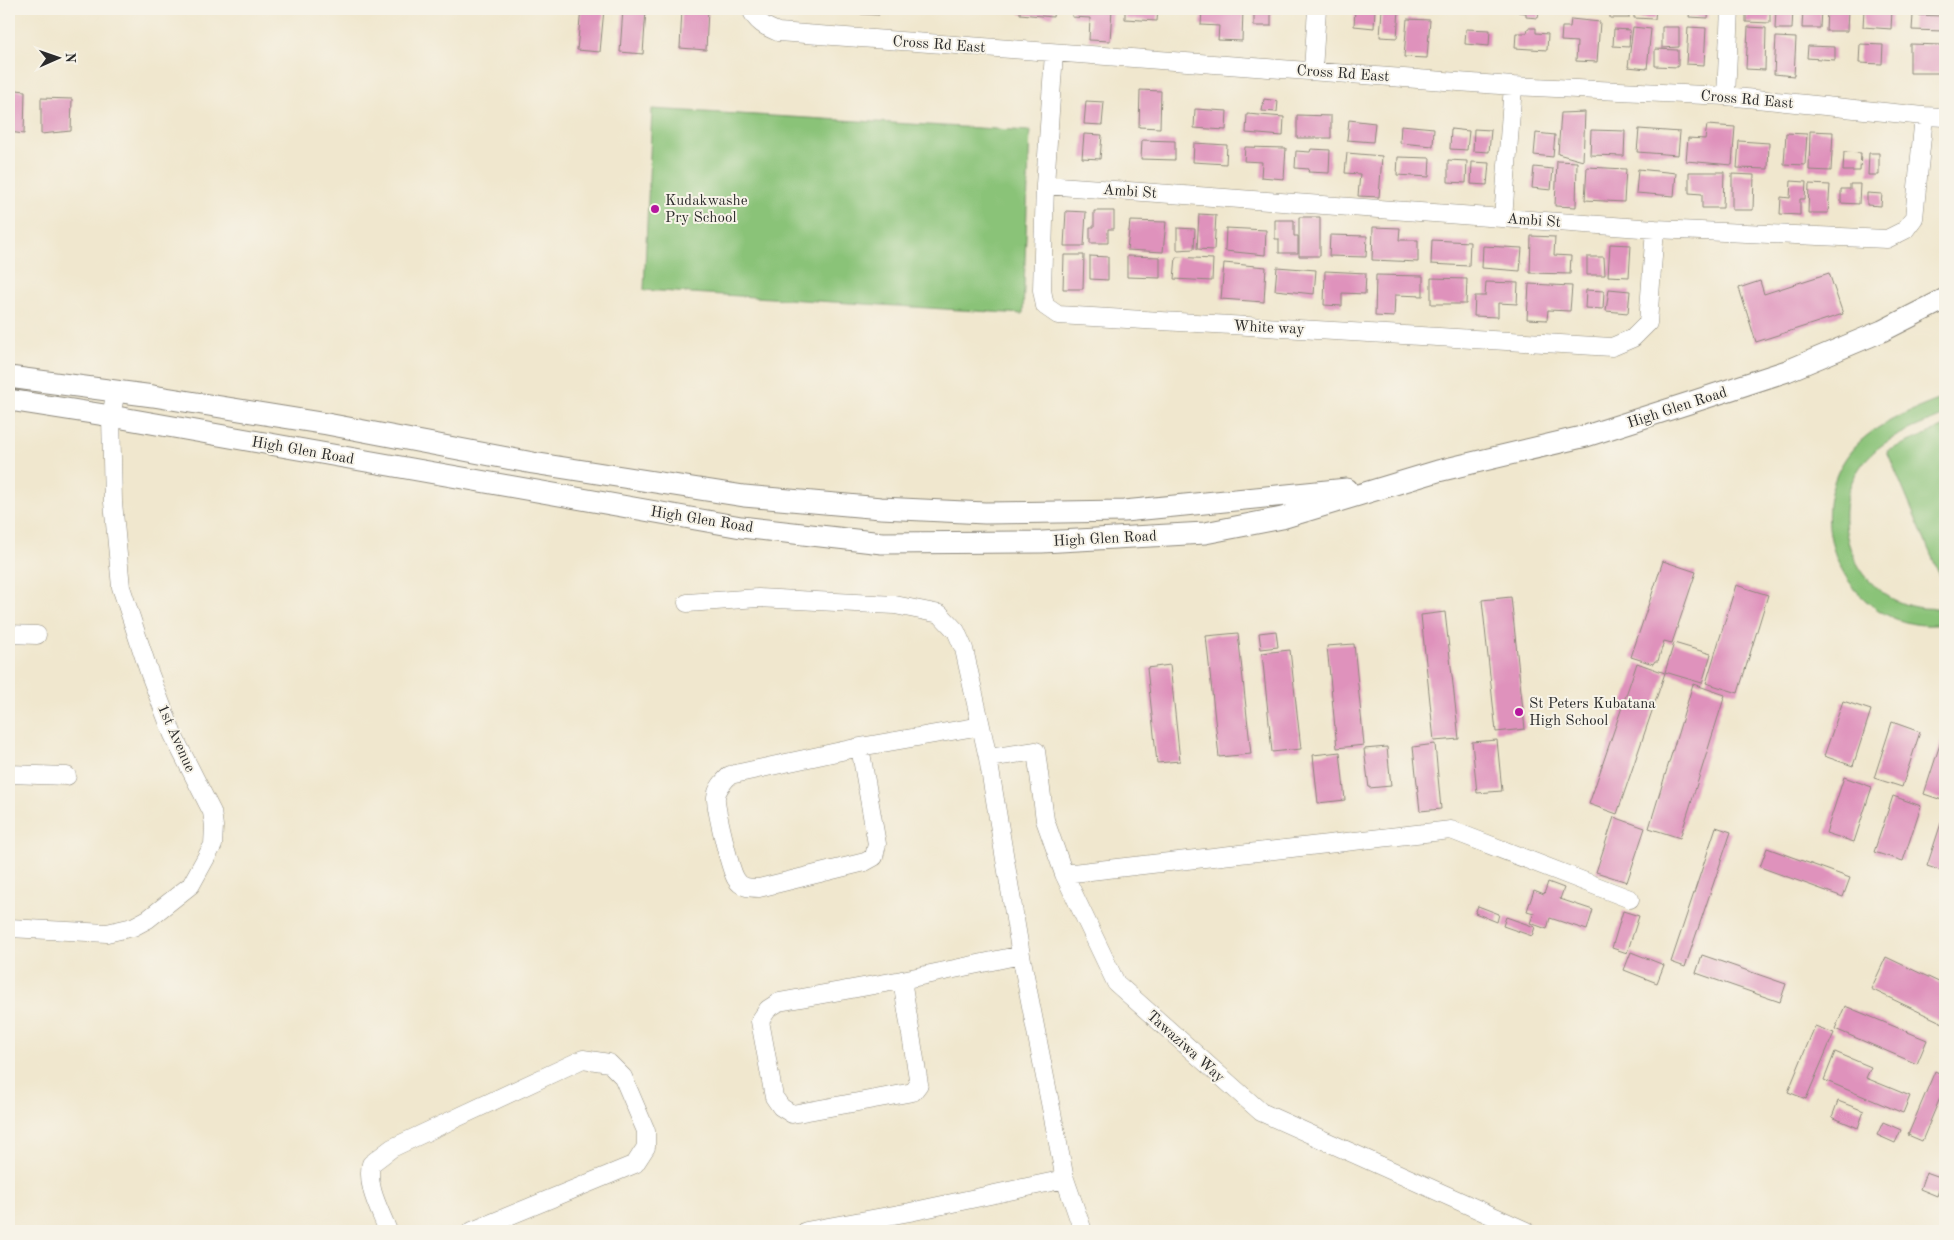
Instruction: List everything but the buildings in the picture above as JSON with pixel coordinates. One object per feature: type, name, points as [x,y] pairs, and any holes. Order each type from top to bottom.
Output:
[{"type":"main road","name":"High Glen Road","points":[[9,400],[111,416],[741,527],[882,543],[1042,542],[1205,533],[1282,518],[1438,471],[1586,436],[1778,374],[1882,331],[1945,298]]},
{"type":"main road","name":"High Glen Road","points":[[9,377],[116,391],[327,424],[533,463],[744,496],[881,508],[985,513],[1124,510],[1397,484]]},
{"type":"street","name":"Cross Rd East","points":[[751,9],[754,17],[765,28],[778,32],[1513,86],[1726,96],[1945,117]]},
{"type":"street","points":[[1313,70],[1317,9]]},
{"type":"street","points":[[1726,96],[1730,9]]},
{"type":"street","name":"White way","points":[[1054,53],[1045,185],[1042,290],[1045,306],[1058,315],[1612,347],[1633,338],[1648,323],[1655,229]]},
{"type":"street","points":[[1503,218],[1513,86]]},
{"type":"street","name":"Ambi St","points":[[1045,185],[1655,229],[1887,239],[1905,230],[1914,218],[1924,116]]},
{"type":"street","name":"1st Avenue","points":[[9,928],[107,933],[133,927],[148,920],[191,885],[213,845],[214,826],[212,812],[173,735],[149,672],[121,587],[113,502],[111,416],[116,391]]},
{"type":"street","points":[[687,602],[758,598],[895,606],[940,614],[956,631],[964,649],[988,758],[1021,955],[1065,1179],[1083,1231]]},
{"type":"street","points":[[9,634],[37,635]]},
{"type":"street","points":[[860,748],[877,844],[874,857],[865,862],[759,888],[745,887],[736,880],[727,855],[716,797],[721,785],[730,775],[860,748],[981,726]]},
{"type":"street","name":"Tawaziwa Way","points":[[988,758],[1036,751],[1045,820],[1064,874],[1116,983],[1260,1112],[1526,1231]]},
{"type":"street","points":[[9,774],[67,776]]},
{"type":"street","points":[[1064,874],[1451,830],[1630,899]]},
{"type":"street","points":[[902,980],[919,1084],[917,1089],[913,1092],[792,1114],[781,1107],[774,1098],[760,1021],[768,1009],[779,1002],[902,980],[1021,955]]},
{"type":"street","points":[[388,1231],[370,1184],[369,1173],[371,1164],[392,1148],[583,1058],[609,1063],[623,1076],[646,1131],[646,1147],[635,1164],[472,1231]]},
{"type":"street","points":[[806,1231],[910,1212],[1065,1179]]},
{"type":"green space","points":[[652,109],[1030,131],[1023,314],[644,290]]},
{"type":"green space","points":[[1945,397],[1945,415],[1891,439],[1872,453],[1864,462],[1850,486],[1845,512],[1847,538],[1856,562],[1872,583],[1892,599],[1917,607],[1945,607],[1945,624],[1912,623],[1883,613],[1859,594],[1842,569],[1831,541],[1829,510],[1835,479],[1851,451],[1860,441],[1882,425]]},
{"type":"green space","points":[[1945,426],[1945,588],[1887,451]]},
{"type":"place","name":"Kudakwashe Pry School","points":[[655,209]]},
{"type":"place","name":"St Peters Kubatana High School","points":[[1519,712]]}]
